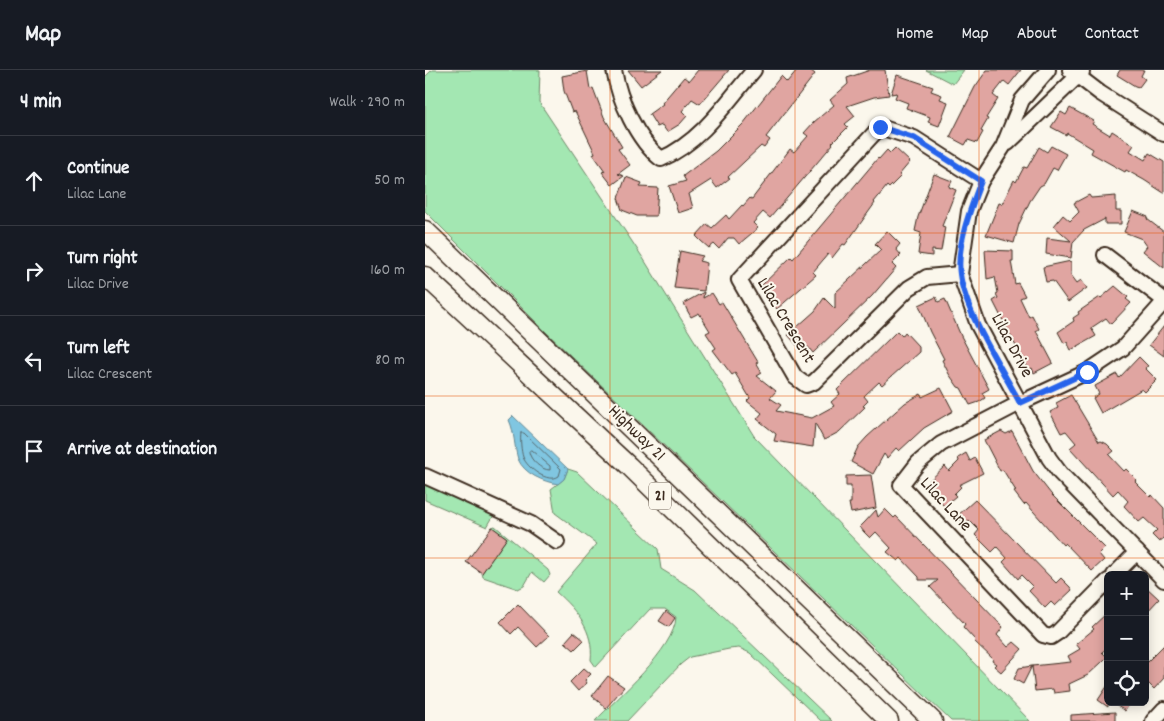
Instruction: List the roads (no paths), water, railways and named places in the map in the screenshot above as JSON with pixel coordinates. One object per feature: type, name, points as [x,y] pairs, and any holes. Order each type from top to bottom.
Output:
[{"type":"main road","name":"Highway 21","points":[[425,230],[933,721]]},
{"type":"main road","points":[[425,247],[466,280],[483,287]]},
{"type":"main road","name":"Highway 21","points":[[425,276],[629,466],[889,721]]},
{"type":"street","points":[[614,70],[616,82],[629,113],[649,149],[661,159],[673,154],[706,127],[755,70]]},
{"type":"street","name":"Lilac Drive","points":[[1048,70],[1022,100],[1003,147],[981,181],[969,211],[960,274],[978,325],[1049,458],[1060,473],[1164,580]]},
{"type":"street","points":[[1077,72],[1164,134]]},
{"type":"street","name":"Lilac Drive","points":[[1003,147],[1077,72]]},
{"type":"street","name":"Lilac Crescent","points":[[960,274],[927,277],[909,288],[814,382],[806,384],[795,377],[739,280],[880,127],[914,138],[981,181]]},
{"type":"street","name":"Lilac Lane","points":[[1104,585],[1057,633],[1051,637],[1043,635],[901,485],[919,463],[941,444],[1020,403],[1087,372],[1123,348],[1164,301],[1105,255]]},
{"type":"street","points":[[425,476],[531,524],[557,542]]},
{"type":"street","points":[[1118,571],[1137,552]]},
{"type":"street","points":[[1153,721],[1164,709]]},
{"type":"water","points":[[513,416],[568,469],[564,479],[558,484],[535,476],[521,464],[518,459],[509,420]]}]
